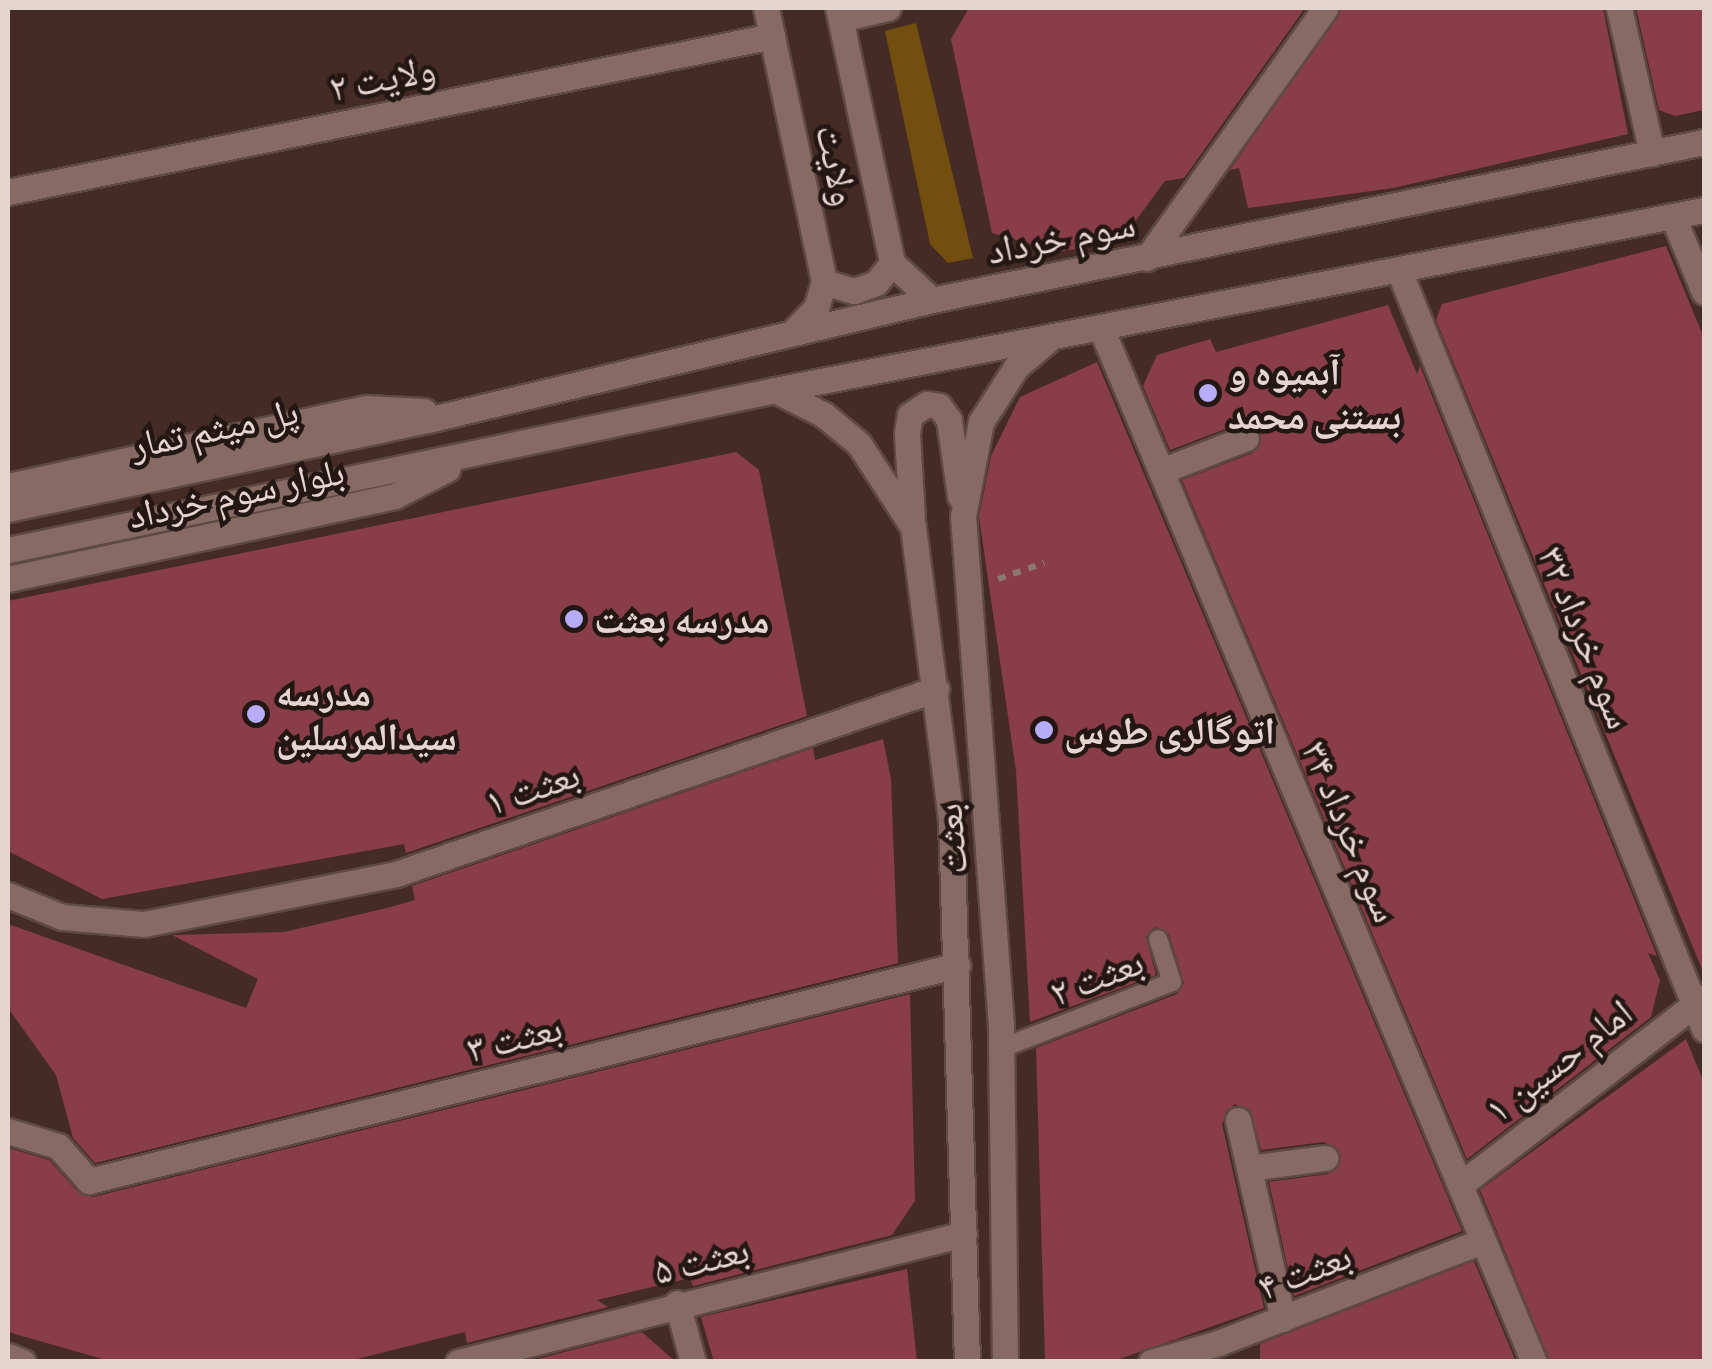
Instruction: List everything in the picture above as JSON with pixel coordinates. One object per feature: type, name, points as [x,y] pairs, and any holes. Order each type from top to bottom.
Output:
[{"type":"street","name":"ولایت","points":[[766,8],[824,282]]},
{"type":"street","points":[[840,13],[888,8]]},
{"type":"street","points":[[1147,258],[1325,8]]},
{"type":"street","points":[[1618,8],[1652,153]]},
{"type":"street","name":"ولایت","points":[[840,13],[892,263]]},
{"type":"street","name":"ولایت ۲","points":[[8,192],[772,36]]},
{"type":"street","name":"سوم خرداد","points":[[448,415],[932,300],[1704,142]]},
{"type":"street","points":[[1050,338],[1400,273],[1704,210]]},
{"type":"street","points":[[1673,217],[1704,292]]},
{"type":"street","points":[[795,330],[816,308],[824,282],[854,291],[876,283],[892,263],[932,300]]},
{"type":"street","name":"سوم خرداد ۳۲","points":[[1400,273],[1699,999],[1704,1028]]},
{"type":"street","name":"سوم خرداد ۳۴","points":[[1101,328],[1534,1362]]},
{"type":"street","name":"بلوار سوم خرداد","points":[[8,579],[395,496],[459,459],[775,390],[889,372],[1050,338]]},
{"type":"street","name":"بعثت","points":[[1005,1362],[1002,1048],[965,592],[963,516],[981,422],[1016,366],[1050,338]]},
{"type":"street","name":"بعثت","points":[[775,390],[824,415],[859,444],[912,527],[936,689],[958,965],[966,1362]]},
{"type":"street","points":[[912,527],[907,433],[910,415],[927,404],[939,406],[950,420],[963,516]]},
{"type":"street","name":"بلوار سوم خرداد","points":[[8,486],[367,408],[448,415]]},
{"type":"street","name":"پل میثم تمار","points":[[8,509],[448,415]]},
{"type":"street","points":[[1161,472],[1246,438]]},
{"type":"street","points":[[8,550],[459,459]]},
{"type":"street","name":"بعثت ۱","points":[[8,895],[62,917],[144,924],[396,874],[936,689]]},
{"type":"street","name":"بعثت ۳","points":[[8,1131],[58,1146],[89,1182],[958,965]]},
{"type":"street","name":"امام حسین ۱","points":[[1460,1185],[1699,999]]},
{"type":"street","points":[[1238,1120],[1283,1319]]},
{"type":"street","points":[[1249,1168],[1325,1158]]},
{"type":"street","name":"بعثت ۵","points":[[458,1362],[677,1303],[964,1234]]},
{"type":"street","name":"بعثت ۴","points":[[1151,1362],[1222,1352],[1283,1319],[1482,1241]]},
{"type":"street","points":[[677,1303],[693,1362]]},
{"type":"street","points":[[8,1356],[23,1362]]},
{"type":"lane","name":"بعثت ۲","points":[[1002,1048],[1172,982],[1158,938]]},
{"type":"path","points":[[965,592],[1044,563]]},
{"type":"shaded area","points":[[916,23],[973,258],[948,263],[930,244],[885,31]]},
{"type":"building","points":[[969,8],[1305,8],[1184,178],[1165,181],[1120,242],[1057,252],[992,233],[951,39]]},
{"type":"building","points":[[1341,8],[1603,8],[1628,134],[1393,188],[1248,208],[1239,168],[1230,170]]},
{"type":"building","points":[[1636,8],[1704,8],[1704,110],[1675,116],[1659,110]]},
{"type":"building","points":[[1666,246],[1704,338],[1704,974],[1436,320],[1442,304]]},
{"type":"building","points":[[1388,305],[1417,374],[1420,366],[1657,956],[1648,953],[1660,980],[1651,1017],[1467,1159],[1182,480],[1253,453],[1261,431],[1241,423],[1170,450],[1143,386],[1157,355],[1210,339],[1216,352]]},
{"type":"building","points":[[1097,362],[1462,1231],[1294,1296],[1269,1182],[1328,1174],[1341,1155],[1324,1142],[1261,1150],[1250,1110],[1234,1104],[1222,1124],[1264,1308],[1111,1362],[1045,1362],[1036,1048],[1177,994],[1184,983],[1169,934],[1155,927],[1146,937],[1156,975],[1030,1022],[1016,771],[979,517],[991,456],[1020,397]]},
{"type":"building","points":[[736,452],[759,470],[807,716],[406,853],[404,844],[102,899],[8,851],[8,601]]},
{"type":"building","points":[[883,739],[891,779],[898,963],[95,1163],[73,1138],[56,1075],[8,1008],[8,924],[246,1008],[258,979],[172,935],[284,932],[387,908],[415,900],[412,886],[813,748],[815,760]]},
{"type":"building","points":[[910,994],[915,1201],[892,1235],[693,1286],[690,1278],[597,1300],[608,1307],[467,1343],[465,1332],[345,1362],[113,1362],[8,1332],[8,1148],[49,1160],[78,1192],[93,1197]]},
{"type":"building","points":[[1686,1039],[1704,1083],[1704,1362],[1550,1362],[1480,1190]]},
{"type":"building","points":[[1474,1261],[1516,1362],[1260,1362],[1260,1344]]},
{"type":"building","points":[[907,1269],[917,1362],[714,1362],[701,1317]]},
{"type":"building","points":[[642,1332],[676,1362],[526,1362]]},
{"type":"place","name":"آبمیوه و بستنی محمد","points":[[1208,393]]},
{"type":"place","name":"مدرسه بعثت","points":[[574,619]]},
{"type":"place","name":"مدرسه سیدالمرسلین","points":[[256,714]]},
{"type":"place","name":"اتوگالری طوس","points":[[1044,730]]}]
